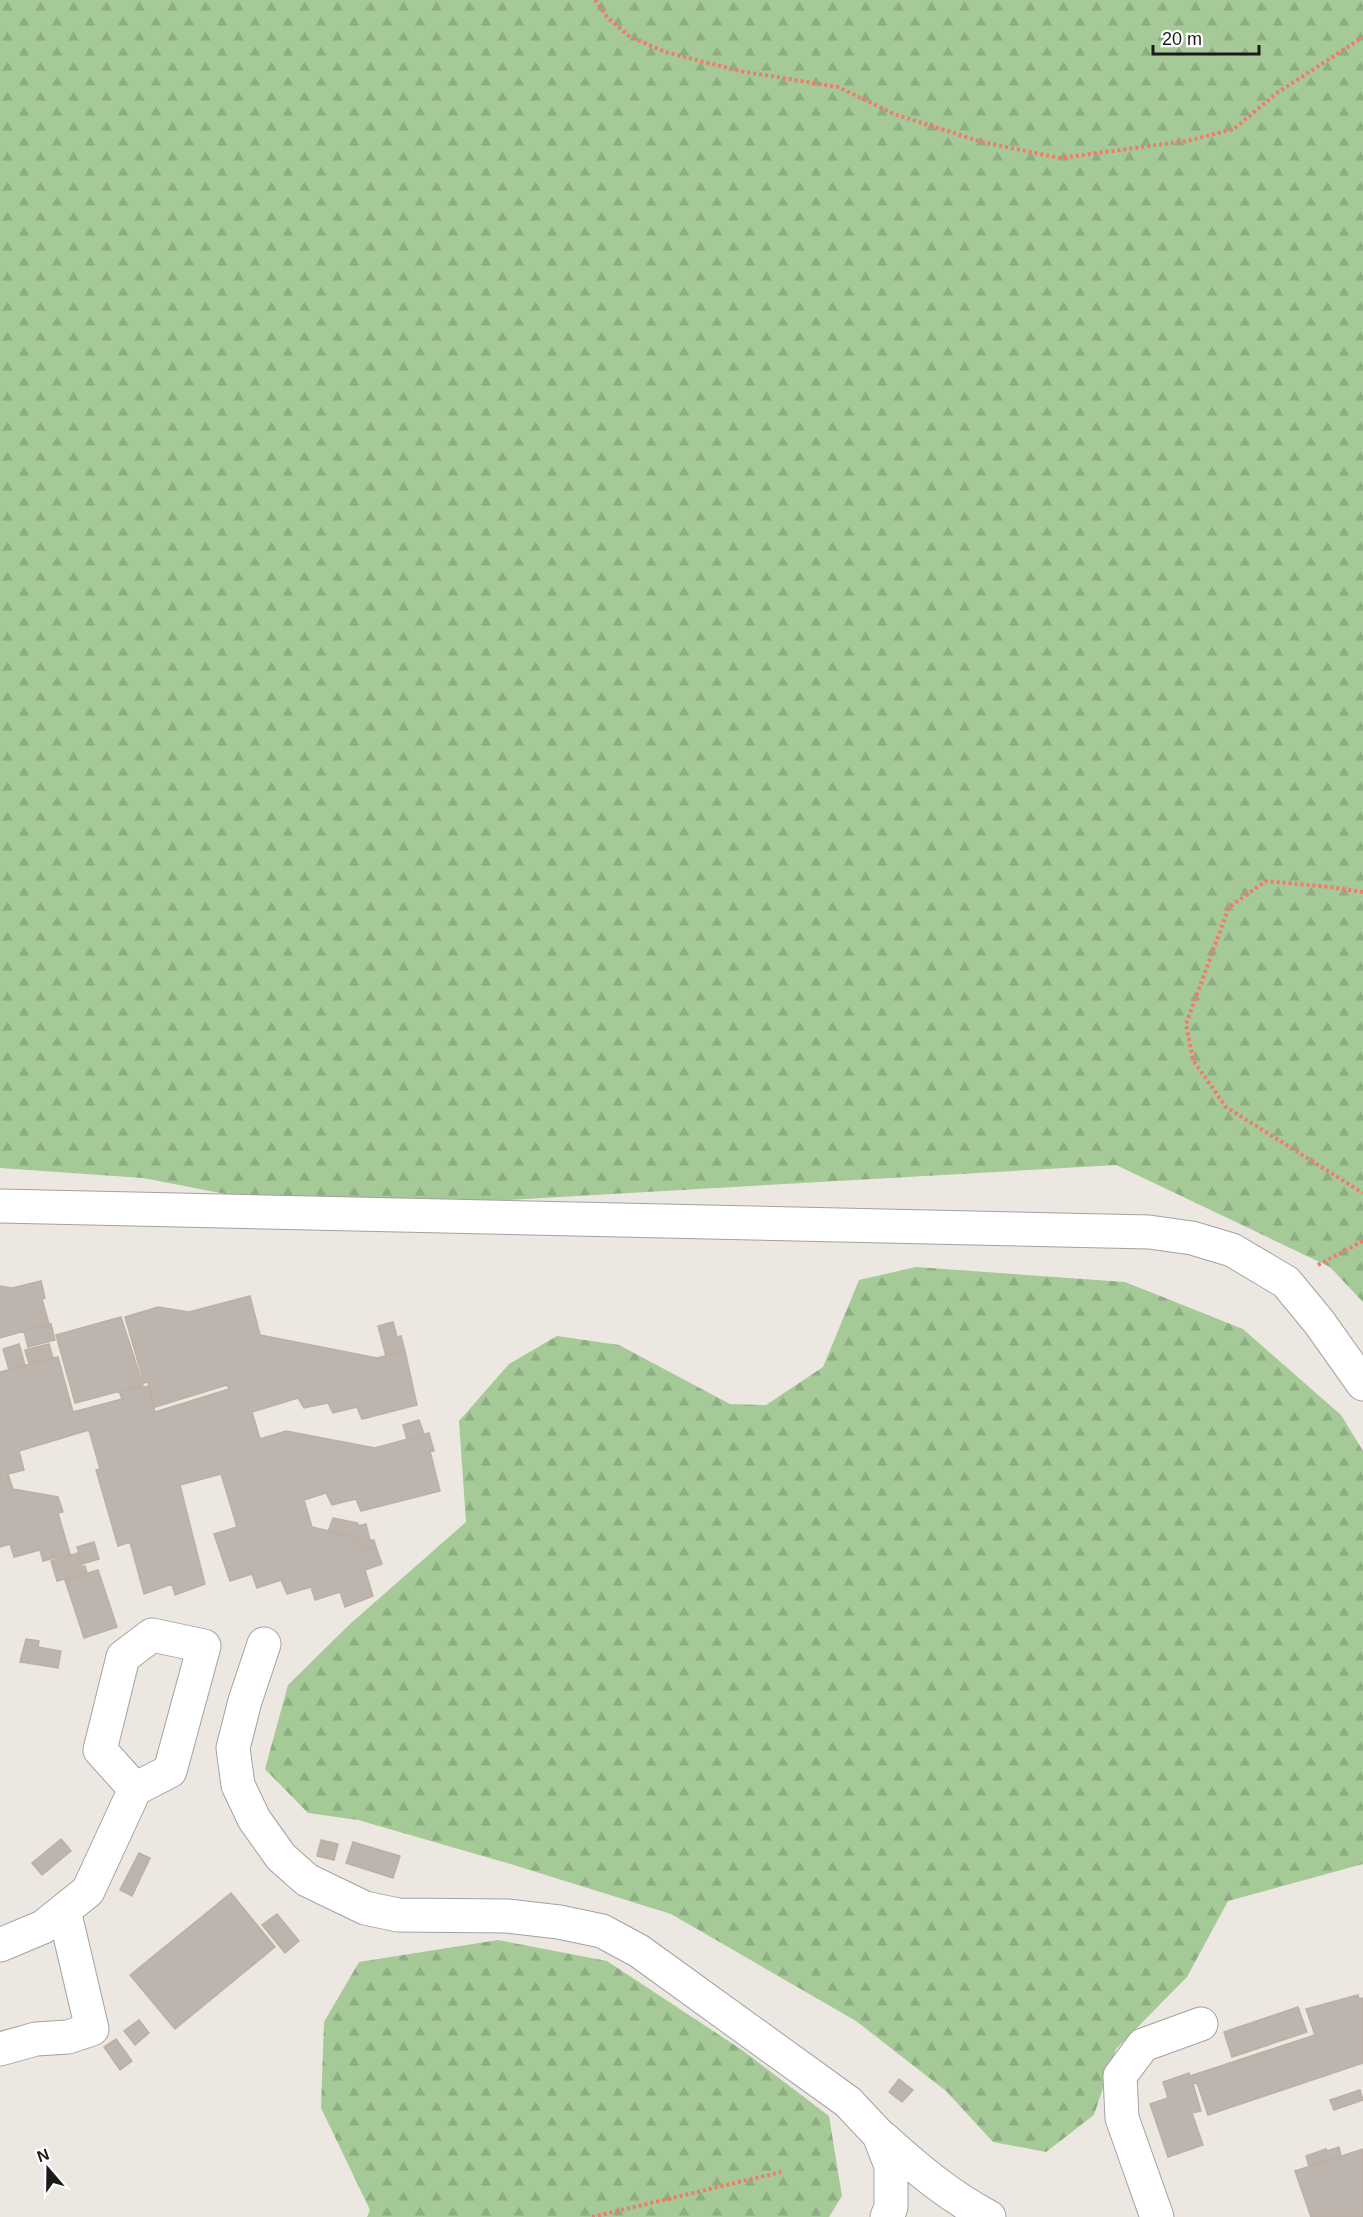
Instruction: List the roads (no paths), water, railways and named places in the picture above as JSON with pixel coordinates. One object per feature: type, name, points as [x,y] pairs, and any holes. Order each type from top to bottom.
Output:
[{"type":"street","points":[[0,1206],[1149,1232],[1192,1238],[1232,1250],[1286,1282],[1319,1322],[1363,1384]]},
{"type":"street","points":[[264,1644],[232,1748],[238,1785],[255,1820],[281,1857],[307,1880],[365,1908],[398,1915],[507,1916],[559,1922],[602,1931],[639,1951],[848,2102],[922,2175],[989,2217]]},
{"type":"street","points":[[0,1945],[43,1926],[88,1891],[135,1789]]},
{"type":"street","points":[[0,2049],[36,2040],[68,2037],[92,2029],[64,1910]]},
{"type":"street","points":[[1157,2217],[1122,2118],[1120,2076],[1143,2046],[1201,2024]]},
{"type":"street","points":[[879,2134],[891,2166],[891,2207],[887,2217]]}]
